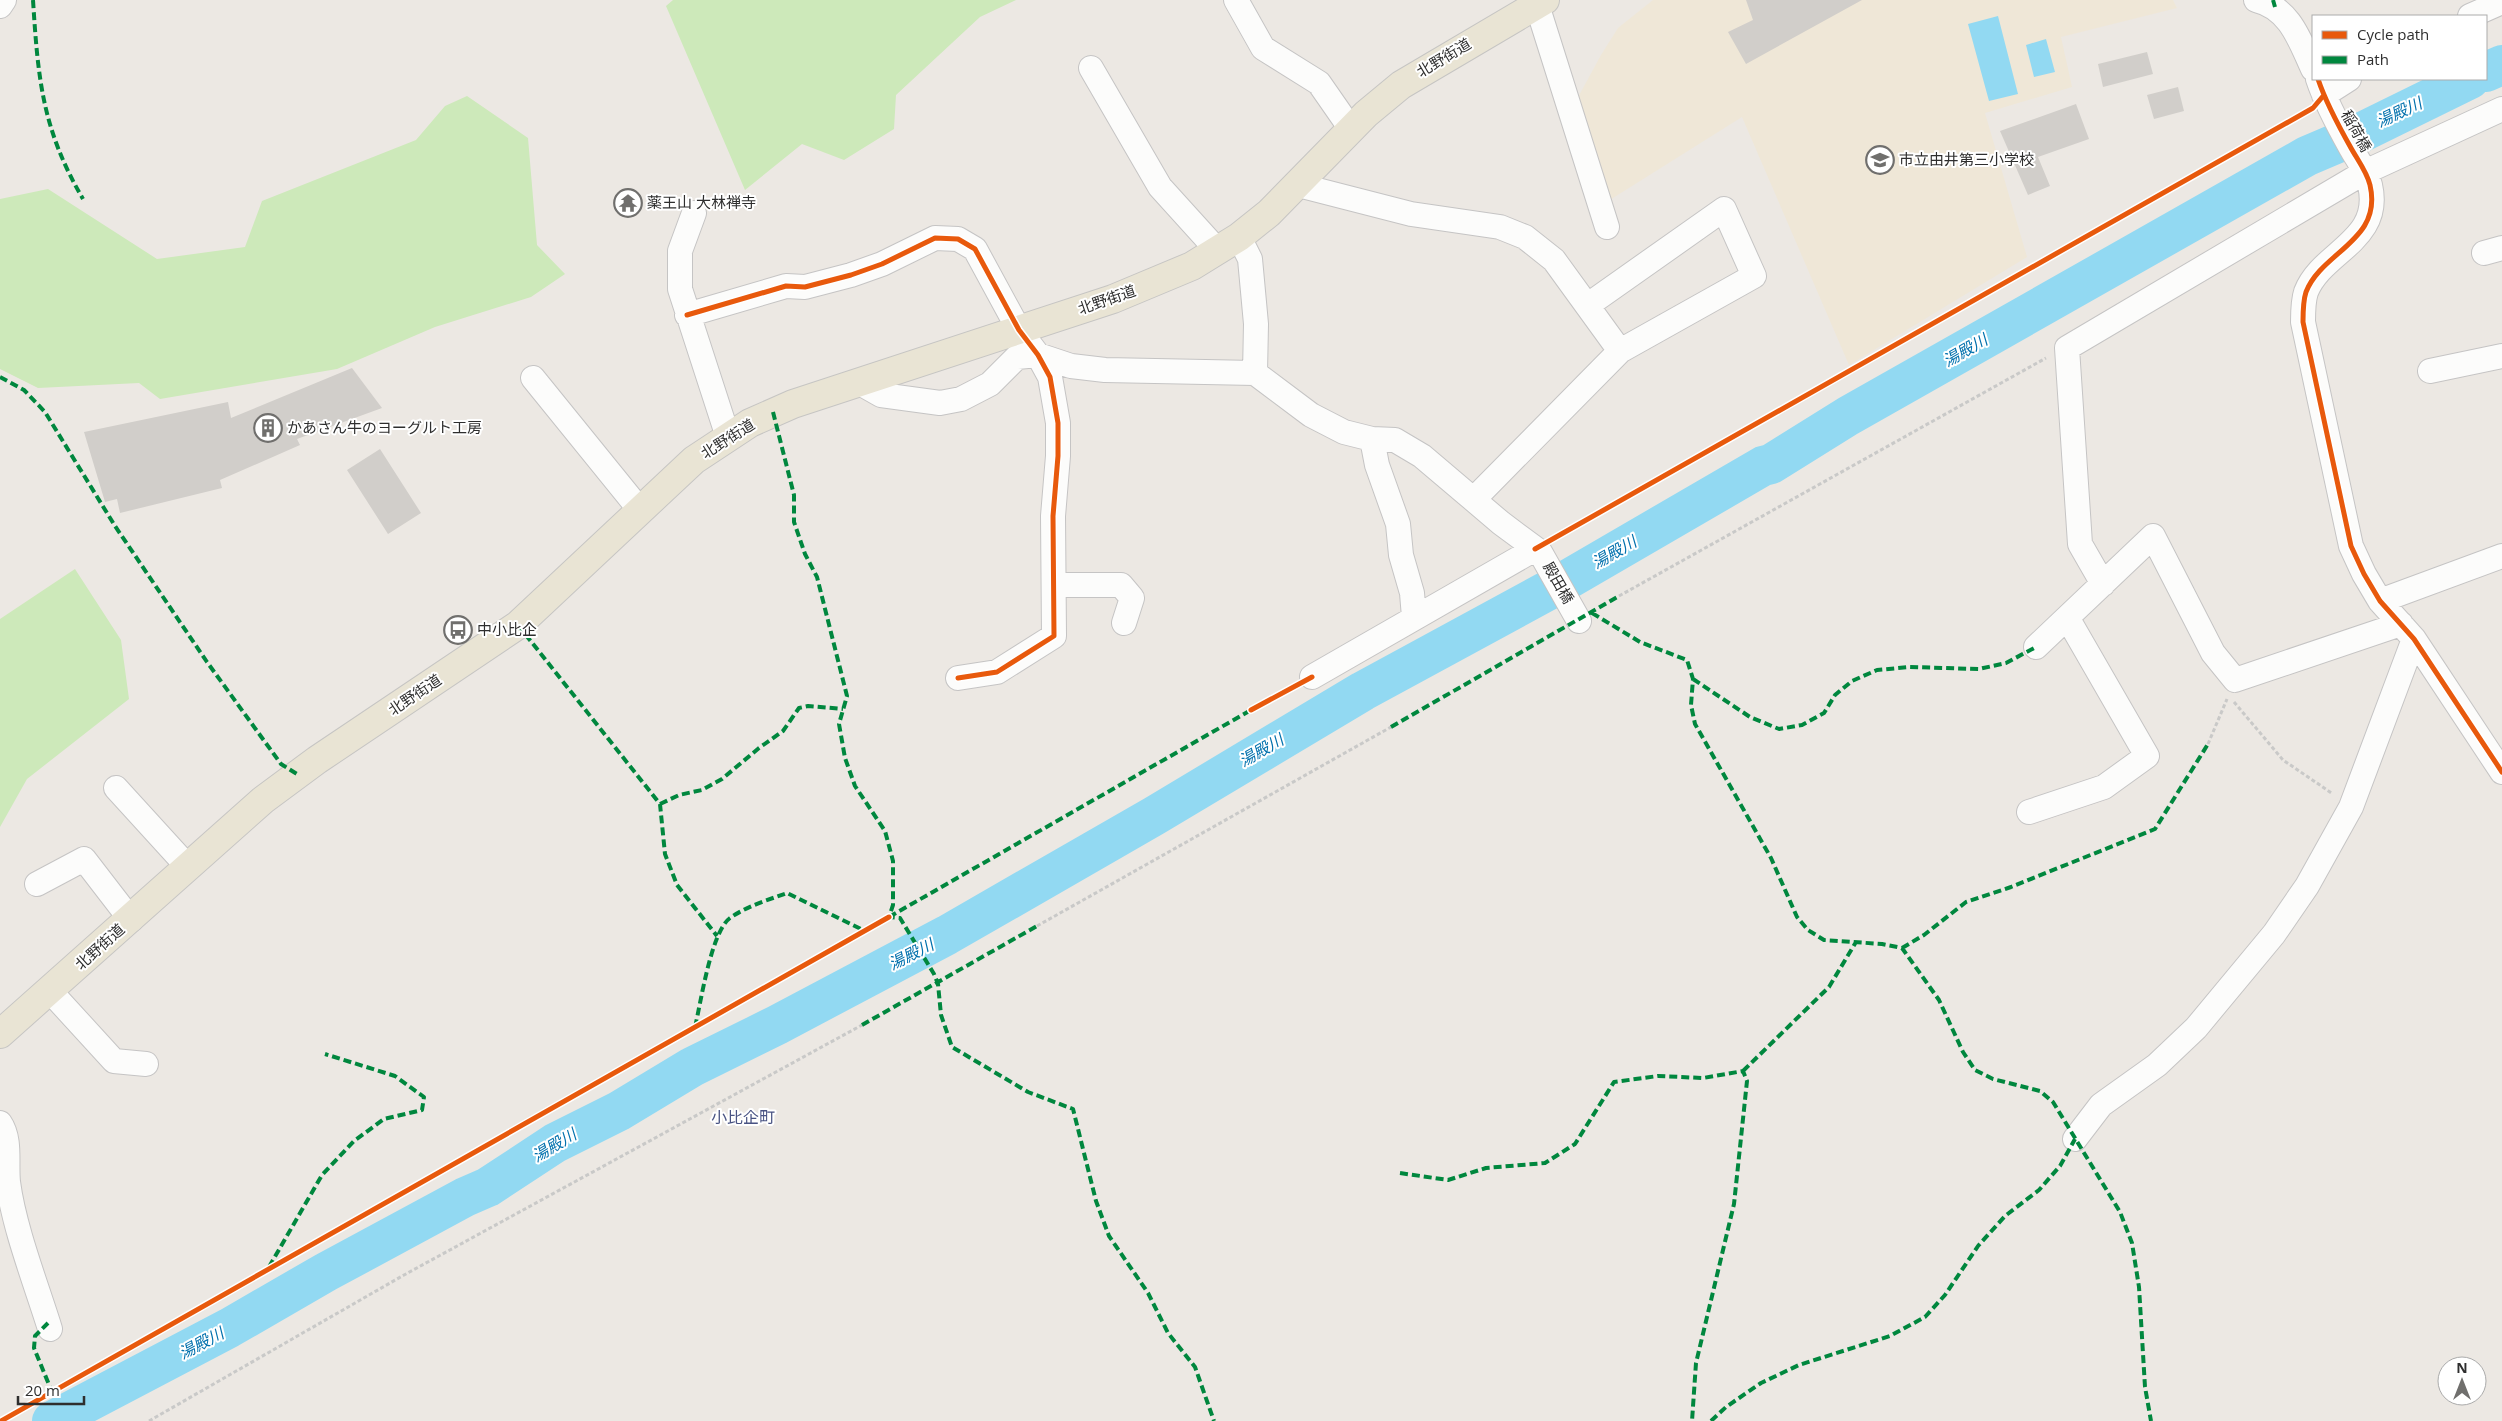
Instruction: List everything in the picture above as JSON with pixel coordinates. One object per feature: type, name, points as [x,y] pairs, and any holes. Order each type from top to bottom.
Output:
[{"type":"main road","name":"北野街道","points":[[0,1034],[131,920],[250,811],[297,774],[518,625],[683,470],[728,437],[773,412],[1139,289],[1192,266],[1229,244],[1269,213],[1351,129],[1382,100],[1411,78],[1541,2]]},
{"type":"street","points":[[0,6],[4,0]]},
{"type":"street","points":[[1236,0],[1263,48],[1319,82],[1351,129]]},
{"type":"street","points":[[2256,0],[2275,7],[2292,24],[2312,66]]},
{"type":"street","points":[[1541,2],[1607,227]]},
{"type":"street","points":[[2472,15],[2502,2]]},
{"type":"street","points":[[1091,68],[1160,187],[1250,259],[1256,324],[1255,373]]},
{"type":"street","points":[[2323,93],[2347,80]]},
{"type":"street","name":"稲荷橋","points":[[2323,93],[2364,170],[2370,185],[2371,198],[2365,226],[2355,240],[2324,268],[2306,291],[2303,322],[2352,546],[2364,574],[2380,602],[2407,631],[2502,772]]},
{"type":"street","points":[[2103,584],[2080,544],[2068,348],[2364,170],[2502,109]]},
{"type":"street","points":[[1298,185],[1411,214],[1500,227],[1514,232],[1534,243],[1554,260],[1620,351]]},
{"type":"street","points":[[1474,499],[1620,351],[1754,276],[1724,209],[1588,305]]},
{"type":"street","points":[[694,213],[680,251],[680,289],[687,316],[728,437]]},
{"type":"street","points":[[687,316],[786,286],[806,287],[851,275],[882,264],[935,238],[948,237],[958,239],[975,249],[1019,330],[1038,354],[1050,377],[1058,423],[1058,456],[1053,516],[1054,636],[997,672],[958,678]]},
{"type":"street","points":[[858,382],[881,396],[940,403],[961,399],[990,384],[1017,357],[1038,354],[1071,366],[1105,370],[1255,373],[1311,415],[1344,432],[1372,439],[1395,440],[1422,456],[1538,550],[1414,617],[1312,677]]},
{"type":"street","points":[[2430,372],[2502,356]]},
{"type":"street","points":[[534,378],[640,510]]},
{"type":"street","points":[[1372,439],[1379,473],[1398,524],[1401,555],[1412,593],[1414,617]]},
{"type":"street","points":[[2036,647],[2068,619],[2153,536],[2213,653],[2235,680],[2407,631]]},
{"type":"street","name":"殿田橋","points":[[1538,550],[1577,618]]},
{"type":"street","points":[[2380,602],[2502,556]]},
{"type":"street","points":[[1054,585],[1121,585],[1132,598],[1124,623]]},
{"type":"street","points":[[2029,812],[2104,787],[2147,756],[2068,619]]},
{"type":"street","points":[[2075,1139],[2102,1104],[2157,1066],[2196,1028],[2240,976],[2307,886],[2351,807],[2407,631]]},
{"type":"street","points":[[116,788],[188,867]]},
{"type":"street","points":[[37,884],[84,859],[131,920]]},
{"type":"street","points":[[50,991],[114,1061],[146,1064]]},
{"type":"street","points":[[0,1123],[6,1131],[8,1183],[20,1231],[50,1329]]},
{"type":"path","points":[[1619,596],[2034,364],[2068,348]]},
{"type":"path","points":[[2208,744],[2229,696],[2283,760],[2351,807]]},
{"type":"path","points":[[1037,926],[1391,728]]},
{"type":"path","points":[[149,1421],[404,1275],[862,1025]]},
{"type":"shaded area","name":"市立由井第三小学校","points":[[1653,0],[2173,0],[2177,8],[2061,37],[2072,87],[1985,113],[2027,257],[1849,365],[1742,117],[1605,203],[1576,101],[1618,28]]},
{"type":"green space","points":[[673,0],[1016,0],[980,17],[896,95],[894,129],[844,160],[802,144],[745,190],[666,6]]},
{"type":"green space","points":[[467,96],[528,138],[537,245],[565,274],[531,297],[435,327],[337,369],[160,399],[139,383],[38,388],[0,369],[0,199],[48,189],[157,259],[245,247],[262,201],[416,140],[445,106]]},
{"type":"green space","points":[[75,569],[121,640],[129,699],[27,779],[0,827],[0,619]]},
{"type":"water","points":[[1998,16],[2018,94],[1989,101],[1968,24]]},
{"type":"water","points":[[2046,39],[2055,72],[2034,77],[2026,45]]},
{"type":"building","points":[[1746,0],[1862,0],[1746,64],[1728,32],[1753,20]]},
{"type":"building","points":[[2147,52],[2153,74],[2103,87],[2098,64]]},
{"type":"building","points":[[2178,87],[2184,111],[2154,119],[2147,95]]},
{"type":"building","points":[[2076,104],[2089,139],[2038,157],[2050,186],[2028,195],[2000,131]]},
{"type":"building","points":[[352,368],[382,408],[297,439],[300,445],[220,480],[222,488],[120,513],[117,499],[105,502],[84,432],[228,402],[231,418]]},
{"type":"building","points":[[380,449],[421,513],[388,534],[347,470]]},
{"type":"waterway","name":"湯殿川","points":[[2487,72],[2502,65]]},
{"type":"waterway","name":"湯殿川","points":[[52,1421],[229,1328],[326,1272],[465,1197],[488,1187],[555,1143],[619,1111],[692,1067],[777,1025],[947,935],[1154,816],[1363,691],[1560,584],[1763,466],[1771,464],[1848,416],[2307,156],[2354,136],[2468,80]]},
{"type":"marked path","points":[[33,0],[40,79],[50,126],[69,174],[83,199]]},
{"type":"marked path","points":[[2273,0],[2275,7]]},
{"type":"marked path","points":[[0,377],[24,390],[45,412],[115,526],[207,662],[281,764],[297,774]]},
{"type":"marked path","points":[[773,412],[794,495],[794,522],[805,554],[817,577],[847,696],[839,724],[845,758],[855,786],[885,831],[893,861],[893,905],[889,917],[900,918],[934,974],[938,984],[941,1015],[952,1047],[1028,1092],[1073,1109],[1096,1201],[1109,1236],[1148,1293],[1168,1333],[1195,1367],[1214,1421]]},
{"type":"marked path","points":[[1391,727],[1619,596]]},
{"type":"marked path","points":[[1592,613],[1640,642],[1687,660],[1693,679],[1691,705],[1695,724],[1771,858],[1797,917],[1808,930],[1824,940],[1882,944],[1902,948],[1939,1000],[1963,1052],[1975,1070],[1993,1079],[2040,1091],[2053,1102],[2120,1212],[2132,1243],[2139,1287],[2145,1387],[2151,1421]]},
{"type":"marked path","points":[[518,625],[660,804],[665,854],[677,885],[717,936]]},
{"type":"marked path","points":[[1693,679],[1750,717],[1779,729],[1802,725],[1824,713],[1835,695],[1852,681],[1877,670],[1910,667],[1979,669],[2006,663],[2036,647]]},
{"type":"marked path","points":[[660,804],[679,795],[702,790],[722,779],[783,731],[799,708],[808,706],[843,709]]},
{"type":"marked path","points":[[889,917],[1251,710]]},
{"type":"marked path","points":[[1902,948],[1924,935],[1966,902],[2011,887],[2155,829],[2208,744]]},
{"type":"marked path","points":[[695,1027],[717,937],[730,918],[743,910],[787,893],[865,931]]},
{"type":"marked path","points":[[862,1025],[1037,926]]},
{"type":"marked path","points":[[1743,1071],[1829,987],[1856,942]]},
{"type":"marked path","points":[[269,1267],[322,1175],[354,1141],[384,1119],[422,1110],[424,1097],[395,1076],[325,1054]]},
{"type":"marked path","points":[[1400,1173],[1448,1180],[1486,1168],[1545,1163],[1575,1144],[1614,1082],[1658,1076],[1703,1078],[1743,1071],[1747,1081],[1734,1204],[1696,1363],[1692,1421]]},
{"type":"marked path","points":[[1711,1421],[1726,1407],[1761,1383],[1799,1365],[1890,1336],[1925,1317],[1945,1295],[1978,1246],[2005,1216],[2039,1190],[2060,1166],[2075,1139]]},
{"type":"marked path","points":[[48,1323],[35,1336],[34,1348],[52,1392]]},
{"type":"cycle path","points":[[2318,80],[2333,114],[2367,175],[2372,204],[2368,220],[2360,233],[2314,278],[2306,292],[2303,307],[2303,322],[2351,546],[2364,574],[2380,601],[2414,639],[2502,772]]},
{"type":"cycle path","points":[[1535,549],[2313,108],[2324,95]]},
{"type":"cycle path","points":[[687,315],[786,286],[805,287],[851,275],[882,264],[935,238],[958,239],[975,249],[1019,330],[1038,355],[1050,377],[1058,423],[1058,456],[1053,516],[1054,636],[997,672],[958,678]]},
{"type":"cycle path","points":[[1251,710],[1312,677]]},
{"type":"cycle path","points":[[1,1421],[889,917]]},
{"type":"place","name":"市立由井第三小学校","points":[[1880,160]]},
{"type":"place","name":"薬王山 大林禅寺","points":[[628,203]]},
{"type":"place","name":"かあさん牛のヨーグルト工房","points":[[268,428]]},
{"type":"place","name":"中小比企","points":[[458,630]]},
{"type":"district","name":"小比企町","points":[[743,1117]]}]
